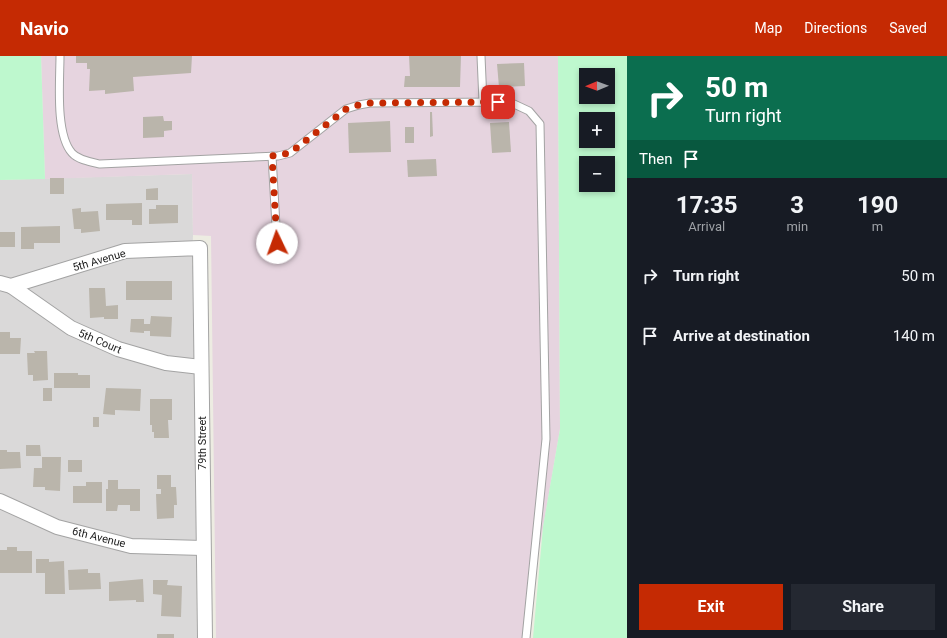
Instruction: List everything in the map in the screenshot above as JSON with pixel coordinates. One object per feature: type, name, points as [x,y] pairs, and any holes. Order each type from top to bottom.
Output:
[{"type":"street","name":"5th Avenue","points":[[6,285],[125,251],[200,248]]},
{"type":"street","name":"79th Street","points":[[200,248],[205,638]]},
{"type":"street","name":"5th Court","points":[[6,285],[71,328],[118,349],[166,363],[202,367]]},
{"type":"street","name":"6th Avenue","points":[[0,501],[57,527],[131,546],[203,548]]},
{"type":"lane","points":[[60,56],[60,119],[64,138],[72,153],[86,160],[100,164],[272,156],[290,153],[346,109],[370,103],[498,102],[514,104],[530,111],[540,124],[546,439],[526,638]]},
{"type":"lane","points":[[481,56],[483,102]]},
{"type":"lane","points":[[272,156],[277,243]]},
{"type":"shaded area","points":[[41,56],[558,56],[560,429],[524,638],[216,638],[211,236],[193,235],[192,174],[45,179]]},
{"type":"shaded area","points":[[192,174],[197,638],[0,638],[0,180]]},
{"type":"green space","points":[[0,56],[41,56],[45,179],[0,180]]},
{"type":"green space","points":[[558,56],[627,56],[627,638],[533,638],[543,527],[560,429]]},
{"type":"building","points":[[76,56],[192,56],[191,73],[133,77],[134,91],[105,94],[105,90],[89,91],[90,69],[87,69],[87,63],[76,63]]},
{"type":"building","points":[[409,56],[461,56],[460,87],[404,87],[405,76],[410,76]]},
{"type":"building","points":[[524,63],[525,86],[499,87],[497,64]]},
{"type":"building","points":[[430,112],[432,112],[433,136],[430,137]]},
{"type":"building","points":[[163,116],[164,121],[172,121],[172,130],[164,131],[164,137],[143,138],[143,117]]},
{"type":"building","points":[[390,121],[391,152],[349,153],[348,123]]},
{"type":"building","points":[[509,122],[511,152],[492,153],[490,123]]},
{"type":"building","points":[[405,127],[414,127],[414,143],[405,143]]},
{"type":"building","points":[[436,159],[437,176],[408,177],[407,160]]},
{"type":"building","points":[[50,178],[64,178],[64,194],[50,194]]},
{"type":"building","points":[[158,188],[158,200],[146,200],[146,189]]},
{"type":"building","points":[[142,203],[142,225],[132,225],[132,220],[106,220],[106,204]]},
{"type":"building","points":[[156,205],[178,205],[178,223],[149,224],[149,209],[156,209]]},
{"type":"building","points":[[81,208],[81,212],[98,211],[100,231],[81,233],[81,229],[74,229],[72,209]]},
{"type":"building","points":[[60,226],[60,243],[34,243],[34,249],[21,249],[21,227]]},
{"type":"building","points":[[0,232],[15,232],[15,247],[0,247]]},
{"type":"building","points":[[126,281],[172,281],[172,300],[126,300]]},
{"type":"building","points":[[89,288],[105,288],[106,306],[118,305],[118,319],[104,319],[104,317],[90,318]]},
{"type":"building","points":[[151,316],[172,317],[171,337],[150,336],[150,331],[144,331],[144,333],[130,332],[131,319],[144,319],[144,324],[150,324]]},
{"type":"building","points":[[0,332],[10,332],[10,338],[21,338],[20,354],[0,354]]},
{"type":"building","points":[[34,351],[47,351],[48,380],[33,381],[33,375],[28,375],[27,353],[35,353]]},
{"type":"building","points":[[54,373],[78,373],[78,375],[90,375],[90,388],[54,388]]},
{"type":"building","points":[[43,388],[52,388],[52,401],[43,401]]},
{"type":"building","points":[[106,388],[141,389],[140,411],[115,410],[115,415],[103,414]]},
{"type":"building","points":[[150,399],[172,399],[172,420],[168,420],[169,438],[154,438],[152,425],[150,425]]},
{"type":"building","points":[[93,417],[99,417],[99,427],[93,427]]},
{"type":"building","points":[[26,445],[40,445],[41,456],[26,456]]},
{"type":"building","points":[[0,450],[7,450],[7,452],[20,452],[21,468],[0,469]]},
{"type":"building","points":[[42,457],[61,457],[60,491],[45,490],[45,487],[33,487],[34,468],[42,468]]},
{"type":"building","points":[[68,460],[82,460],[82,472],[68,472]]},
{"type":"building","points":[[157,475],[171,475],[171,487],[176,487],[177,505],[174,505],[174,518],[157,519],[156,494],[161,494],[161,489],[157,489]]},
{"type":"building","points":[[108,480],[118,480],[118,489],[140,489],[140,511],[130,511],[130,505],[118,505],[117,511],[106,511],[106,489],[108,489]]},
{"type":"building","points":[[86,482],[102,482],[102,503],[73,503],[73,486],[86,486]]},
{"type":"building","points":[[7,547],[17,547],[17,551],[32,551],[32,573],[0,573],[0,550],[7,550]]},
{"type":"building","points":[[36,559],[49,559],[49,562],[64,561],[65,594],[45,594],[45,573],[36,573]]},
{"type":"building","points":[[88,569],[88,573],[100,573],[101,589],[69,590],[68,570]]},
{"type":"building","points":[[143,579],[144,602],[136,602],[136,600],[109,601],[109,582]]},
{"type":"building","points":[[153,580],[168,580],[167,585],[182,586],[181,617],[161,616],[162,595],[153,594]]},
{"type":"building","points":[[157,634],[174,634],[174,638],[157,638]]},
{"type":"route","points":[[277,243],[272,156],[290,153],[346,109],[359,105],[370,103],[498,102]]}]
